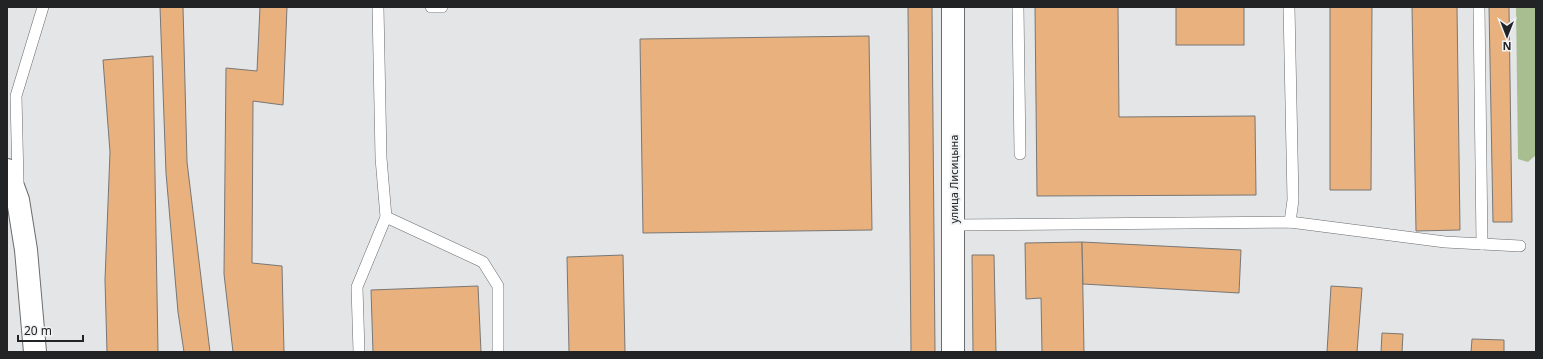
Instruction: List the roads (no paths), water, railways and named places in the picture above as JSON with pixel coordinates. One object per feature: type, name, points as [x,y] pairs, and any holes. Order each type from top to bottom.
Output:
[{"type":"street","name":"улица Лисицына","points":[[953,7],[953,352]]},
{"type":"street","points":[[7,170],[18,200],[26,250],[35,352]]},
{"type":"lane","points":[[18,200],[16,96],[43,7]]},
{"type":"lane","points":[[359,352],[357,287],[386,217],[381,158],[378,7]]},
{"type":"lane","points":[[431,7],[442,7]]},
{"type":"lane","points":[[1018,7],[1020,154]]},
{"type":"lane","points":[[1289,7],[1293,200],[1290,222]]},
{"type":"lane","points":[[1480,7],[1482,244]]},
{"type":"lane","points":[[386,217],[483,262],[498,286],[498,352]]},
{"type":"lane","points":[[952,225],[1290,222],[1445,242],[1520,246]]}]
